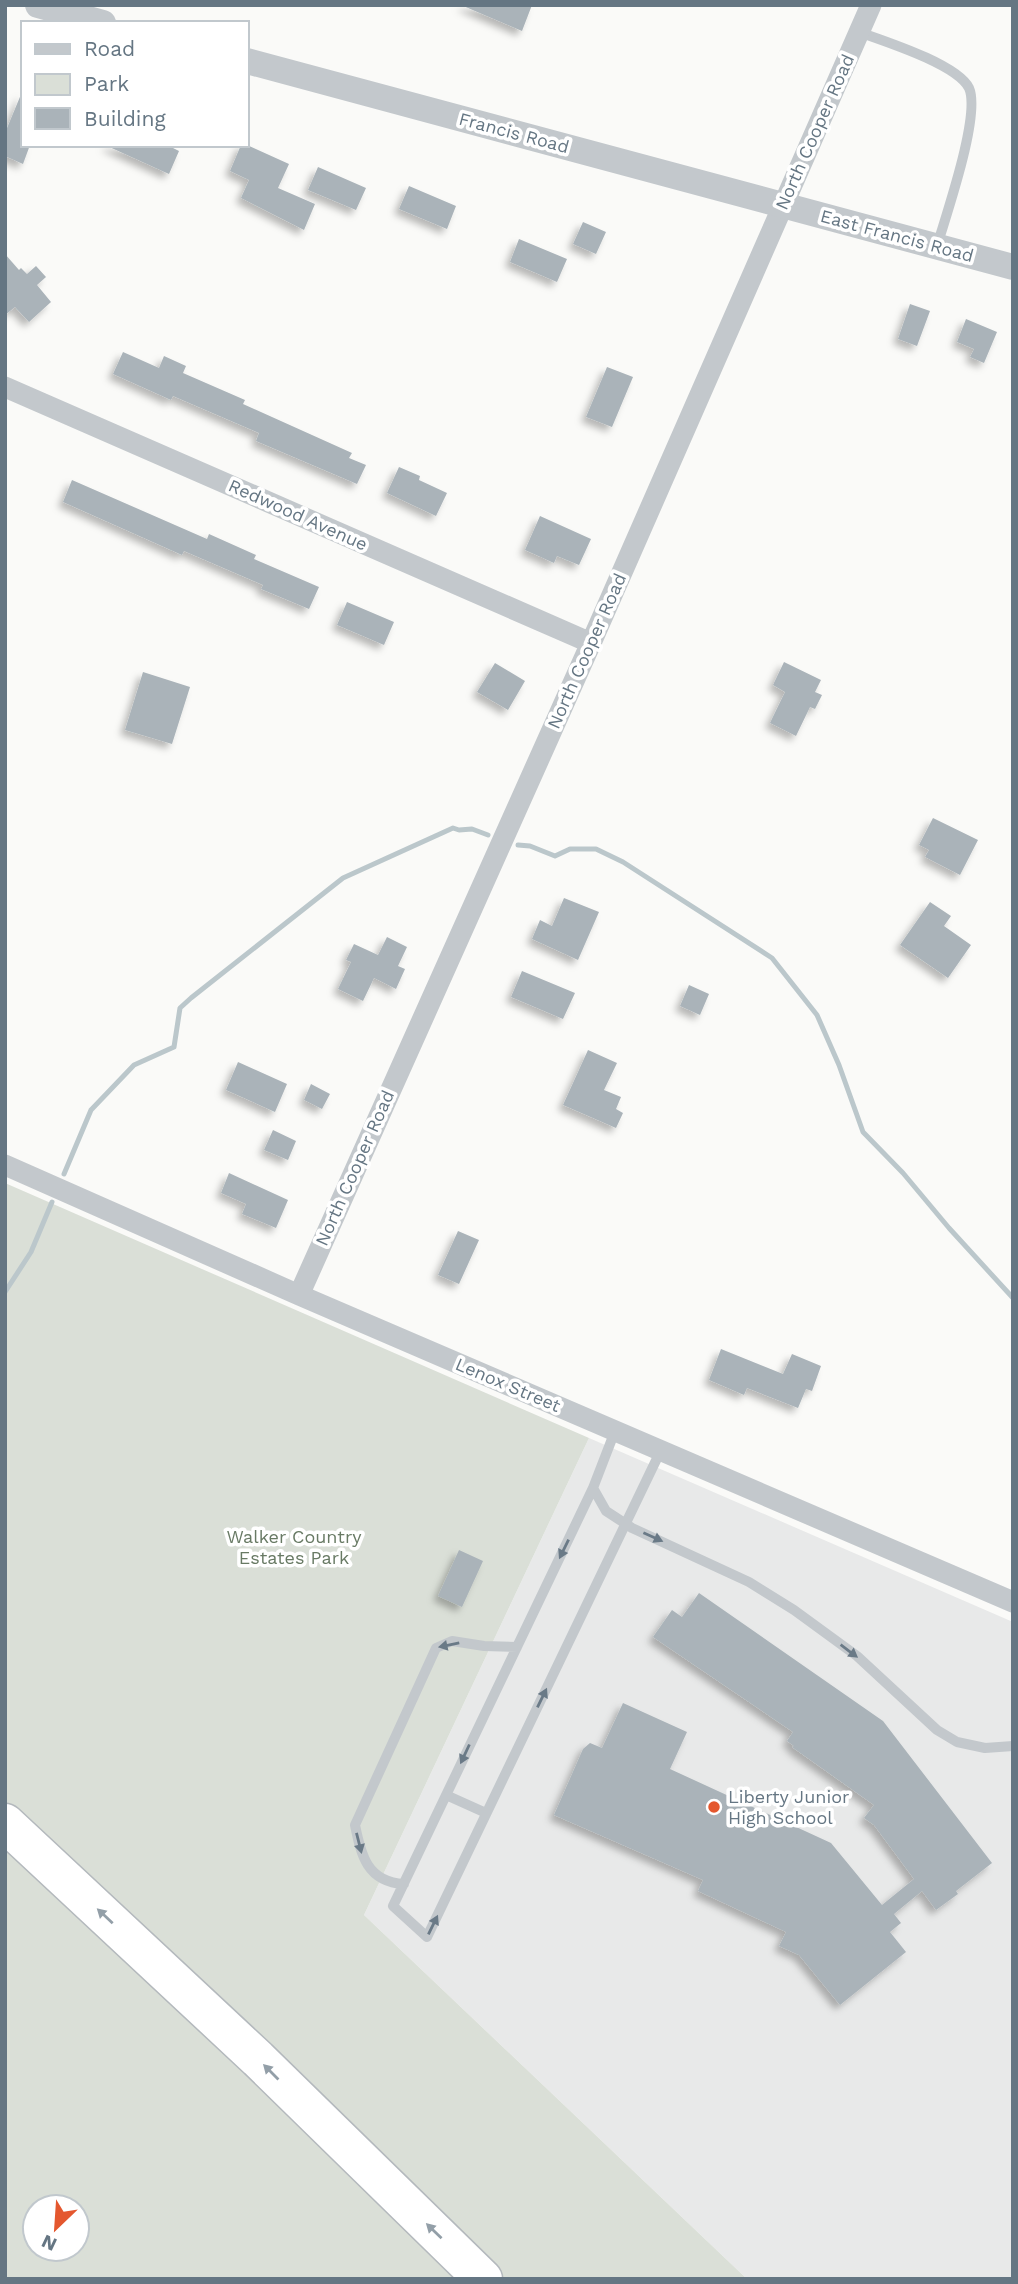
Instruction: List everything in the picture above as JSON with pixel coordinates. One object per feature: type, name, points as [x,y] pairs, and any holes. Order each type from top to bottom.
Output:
[{"type":"highway","points":[[5,1823],[258,2059],[483,2279]]},
{"type":"street","points":[[38,5],[96,21]]},
{"type":"street","name":"North Cooper Road","points":[[299,1295],[591,643],[871,5]]},
{"type":"street","name":"Francis Road","points":[[248,61],[782,205]]},
{"type":"street","name":"East Francis Road","points":[[782,205],[1013,267]]},
{"type":"street","name":"Redwood Avenue","points":[[5,387],[591,643]]},
{"type":"street","name":"Lenox Street","points":[[5,1165],[299,1295],[1013,1602]]},
{"type":"lane","points":[[859,32],[951,69],[969,88],[972,116],[937,246]]},
{"type":"lane","points":[[615,1431],[593,1488],[393,1906],[427,1937],[661,1450]]},
{"type":"lane","points":[[593,1488],[606,1511],[625,1523],[750,1582],[794,1610],[857,1656],[937,1730],[957,1742],[985,1748],[1013,1746]]},
{"type":"lane","points":[[404,1884],[392,1883],[371,1871],[360,1850],[355,1825],[436,1648],[453,1641],[517,1647]]},
{"type":"lane","points":[[446,1795],[486,1813]]},
{"type":"shaded area","name":"Liberty Junior High School","points":[[589,1438],[1013,1622],[1013,2279],[747,2279],[364,1915]]},
{"type":"green space","name":"Walker Country Estates Park","points":[[5,1183],[589,1438],[364,1915],[747,2279],[5,2279]]},
{"type":"building","points":[[461,5],[532,5],[522,31]]},
{"type":"building","points":[[21,94],[21,147],[29,147],[23,164],[5,156],[5,133]]},
{"type":"building","points":[[248,145],[289,164],[278,188],[315,204],[304,230],[241,198],[249,180],[230,171],[240,147]]},
{"type":"building","points":[[109,147],[171,147],[179,151],[169,174]]},
{"type":"building","points":[[318,167],[366,188],[356,210],[308,190]]},
{"type":"building","points":[[409,186],[456,206],[447,229],[399,209]]},
{"type":"building","points":[[583,222],[606,232],[596,254],[573,244]]},
{"type":"building","points":[[519,239],[567,259],[557,282],[510,262]]},
{"type":"building","points":[[5,254],[19,270],[21,268],[27,274],[36,266],[46,277],[37,285],[51,302],[29,322],[15,307],[5,315]]},
{"type":"building","points":[[910,304],[930,311],[917,346],[898,339]]},
{"type":"building","points":[[966,319],[997,332],[984,363],[970,357],[974,349],[957,342]]},
{"type":"building","points":[[123,352],[159,368],[164,356],[186,366],[183,373],[245,400],[243,404],[352,453],[349,458],[366,465],[357,484],[256,441],[259,433],[173,396],[171,400],[113,374]]},
{"type":"building","points":[[607,367],[633,377],[612,427],[586,417]]},
{"type":"building","points":[[399,467],[447,493],[436,516],[387,493]]},
{"type":"building","points":[[72,480],[207,539],[209,534],[256,555],[254,559],[319,587],[309,609],[261,589],[263,585],[184,551],[182,555],[63,502]]},
{"type":"building","points":[[540,516],[591,539],[579,565],[557,556],[554,563],[525,550]]},
{"type":"building","points":[[347,602],[394,622],[384,645],[337,625]]},
{"type":"building","points":[[784,662],[821,680],[815,692],[822,695],[815,709],[810,707],[796,736],[770,723],[785,692],[773,685]]},
{"type":"building","points":[[495,663],[525,681],[508,710],[477,692]]},
{"type":"building","points":[[143,672],[190,687],[172,744],[125,730]]},
{"type":"building","points":[[933,818],[978,840],[960,875],[925,857],[929,850],[919,845]]},
{"type":"building","points":[[564,898],[599,912],[578,960],[532,939],[540,920],[552,926]]},
{"type":"building","points":[[930,902],[951,916],[944,926],[971,945],[948,978],[900,945]]},
{"type":"building","points":[[387,937],[407,947],[398,966],[405,969],[396,989],[374,978],[363,1001],[338,989],[351,962],[346,960],[354,944],[378,955]]},
{"type":"building","points":[[522,971],[575,993],[563,1019],[511,997]]},
{"type":"building","points":[[689,985],[709,994],[700,1015],[680,1006]]},
{"type":"building","points":[[588,1050],[617,1063],[604,1090],[621,1097],[616,1109],[623,1113],[616,1128],[563,1105]]},
{"type":"building","points":[[238,1062],[287,1084],[275,1112],[226,1090]]},
{"type":"building","points":[[311,1084],[330,1094],[322,1109],[304,1100]]},
{"type":"building","points":[[273,1130],[296,1141],[288,1160],[264,1150]]},
{"type":"building","points":[[229,1173],[288,1200],[276,1228],[242,1214],[246,1204],[221,1193]]},
{"type":"building","points":[[458,1231],[479,1240],[459,1284],[438,1275]]},
{"type":"building","points":[[721,1349],[783,1374],[792,1354],[821,1366],[812,1391],[806,1389],[798,1408],[747,1388],[744,1395],[709,1380]]},
{"type":"building","points":[[459,1550],[483,1561],[462,1607],[438,1596]]},
{"type":"building","points":[[699,1593],[883,1721],[992,1863],[936,1910],[922,1891],[894,1914],[901,1923],[890,1932],[906,1952],[840,2005],[799,1955],[779,1946],[786,1932],[698,1891],[703,1880],[554,1815],[583,1749],[590,1743],[602,1748],[623,1703],[687,1732],[670,1769],[831,1843],[882,1905],[914,1879],[874,1825],[864,1818],[874,1805],[792,1747],[794,1746],[787,1741],[793,1732],[653,1637],[672,1610],[682,1617]]},
{"type":"waterway","points":[[64,1174],[91,1110],[134,1065],[174,1047],[180,1008],[191,998],[343,878],[453,828],[472,829],[488,835]]},
{"type":"waterway","points":[[518,845],[530,846],[555,856],[570,849],[596,849],[623,862],[772,958],[817,1015],[839,1065],[863,1132],[903,1173],[1013,1298]]},
{"type":"waterway","points":[[5,1292],[31,1252],[52,1202]]},
{"type":"place","name":"Liberty Junior High School","points":[[714,1807]]}]
